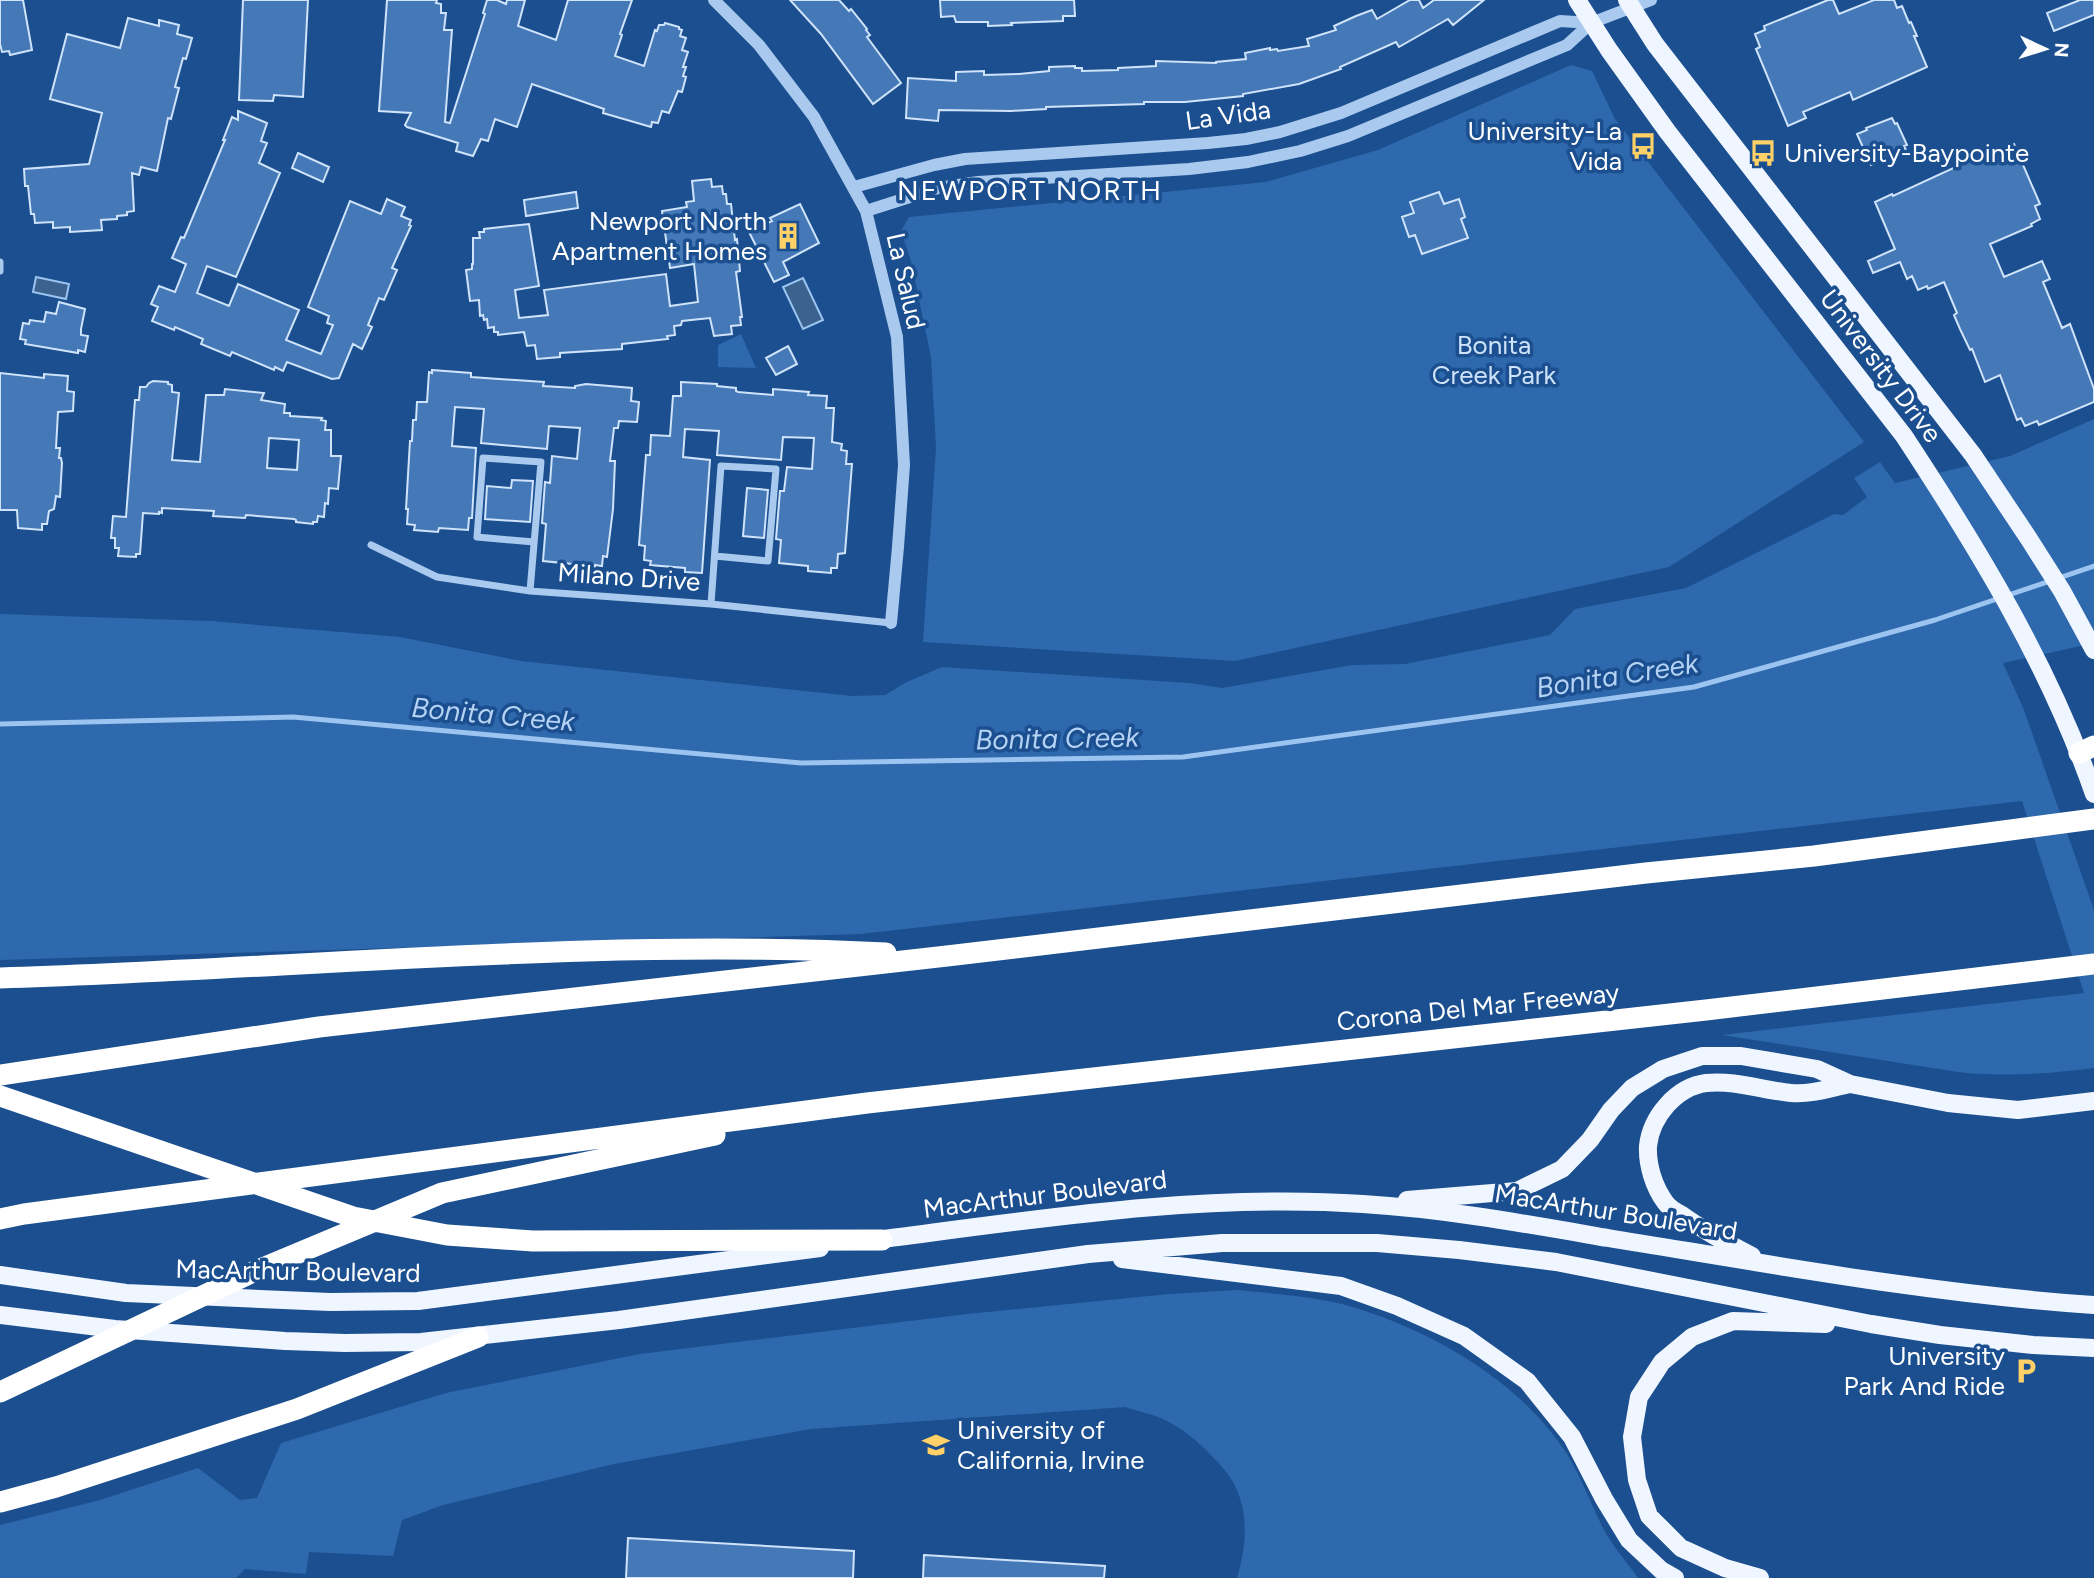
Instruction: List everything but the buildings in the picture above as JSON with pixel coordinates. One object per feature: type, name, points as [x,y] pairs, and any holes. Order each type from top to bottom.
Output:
[{"type":"highway","points":[[0,1075],[319,1027],[1646,873],[1814,856],[2094,819]]},
{"type":"highway","points":[[0,978],[439,956],[684,948],[809,949],[947,956]]},
{"type":"highway","name":"Corona Del Mar Freeway","points":[[867,1103],[2094,964]]},
{"type":"highway","points":[[0,1096],[353,1217],[447,1235],[533,1241],[882,1240]]},
{"type":"highway","points":[[0,1219],[867,1103]]},
{"type":"highway","points":[[0,1392],[254,1272],[442,1193],[867,1103]]},
{"type":"highway","points":[[0,1502],[56,1487],[297,1409],[478,1337]]},
{"type":"main road","name":"University Drive","points":[[1577,0],[1667,131],[1895,425],[1931,477],[2014,614],[2087,749],[2094,794]]},
{"type":"main road","name":"University Drive","points":[[1629,4],[1655,44],[1979,463],[2062,591],[2092,647]]},
{"type":"main road","points":[[1365,1204],[1517,1191],[1562,1169],[1590,1140],[1611,1110],[1632,1088],[1663,1069],[1702,1056],[1741,1056],[1817,1069],[1850,1084],[1948,1103],[2018,1110],[2094,1101]]},
{"type":"main road","points":[[1766,1264],[1707,1233],[1666,1205],[1653,1180],[1648,1146],[1658,1115],[1684,1091],[1704,1083],[1742,1083],[1793,1093],[1850,1084]]},
{"type":"main road","name":"MacArthur Boulevard","points":[[0,1275],[126,1293],[330,1302],[418,1301],[1118,1209],[1201,1203],[1303,1201],[1365,1204],[1469,1215],[1766,1264],[2008,1300],[2094,1306]]},
{"type":"main road","points":[[0,1315],[114,1329],[285,1340],[345,1343],[421,1342],[632,1318],[1087,1254],[1222,1243],[1377,1243],[1556,1262],[1940,1335],[2033,1345],[2094,1348]]},
{"type":"main road","points":[[1087,1254],[1341,1286],[1397,1306],[1464,1336],[1527,1381],[1572,1437],[1629,1540],[1661,1570],[1675,1578]]},
{"type":"main road","points":[[1760,1578],[1725,1568],[1681,1548],[1649,1516],[1637,1480],[1632,1437],[1639,1397],[1662,1362],[1692,1337],[1733,1321],[1871,1324]]},
{"type":"street","name":"La Salud","points":[[714,0],[758,45],[814,117],[866,211],[897,337],[904,465],[891,623]]},
{"type":"street","name":"La Vida","points":[[866,211],[938,188],[978,182],[1189,169],[1248,162],[1300,151],[1348,136],[1567,45],[1591,23],[1629,4],[1651,0]]},
{"type":"street","name":"La Vida","points":[[854,187],[965,159],[1208,143],[1280,132],[1341,113],[1560,21],[1591,23]]},
{"type":"street","points":[[0,262],[0,271]]},
{"type":"street","points":[[530,591],[541,462],[483,458],[477,537],[534,542]]},
{"type":"street","points":[[711,604],[721,466],[776,469],[768,561],[715,556]]},
{"type":"street","name":"Milano Drive","points":[[371,545],[437,576],[530,591],[711,604],[891,623]]},
{"type":"green space","name":"Bonita Creek Park","points":[[1571,65],[1592,71],[1615,119],[1864,442],[1669,567],[1235,661],[923,642],[936,448],[931,357],[911,261],[901,231],[909,217],[1266,182],[1378,150]]},
{"type":"green space","points":[[741,334],[756,368],[718,367],[718,345]]},
{"type":"green space","points":[[2094,419],[2094,643],[2003,663],[2024,710],[2094,910],[2094,1068],[2026,1074],[1958,1072],[1722,1035],[2084,993],[2022,801],[861,934],[0,960],[0,614],[211,621],[400,637],[521,661],[852,696],[885,695],[942,667],[1190,683],[1222,688],[1352,665],[1405,664],[1550,635],[1575,609],[1686,588],[1834,514],[1843,515],[1867,497],[1854,478],[1880,462],[1895,483],[2010,456]]},
{"type":"green space","name":"University of California, Irvine","points":[[1237,1290],[1325,1300],[1353,1307],[1414,1330],[1444,1345],[1500,1382],[1548,1428],[1567,1454],[1606,1533],[1638,1578],[1237,1578],[1244,1544],[1244,1521],[1240,1499],[1230,1478],[1206,1450],[1183,1431],[1162,1419],[1125,1407],[811,1429],[614,1464],[443,1505],[402,1520],[393,1556],[309,1552],[306,1574],[245,1569],[236,1578],[0,1578],[0,1525],[100,1500],[198,1468],[240,1500],[257,1498],[281,1443],[446,1393],[640,1354],[967,1314]]},
{"type":"shaded area","points":[[36,277],[69,284],[66,299],[33,292]]},
{"type":"shaded area","points":[[803,278],[823,320],[803,329],[783,287]]},
{"type":"waterway","name":"Bonita Creek","points":[[0,724],[293,717],[801,763],[1183,757],[1694,687],[1935,620],[2094,566]]},
{"type":"place","name":"University-La Vida","points":[[1643,146]]},
{"type":"place","name":"University-Baypointe","points":[[1763,153]]},
{"type":"place","name":"Newport North Apartment Homes","points":[[788,236]]},
{"type":"place","name":"University Park And Ride","points":[[2026,1371]]},
{"type":"place","name":"University of California, Irvine","points":[[936,1445]]},
{"type":"district","name":"NEWPORT NORTH","points":[[1030,190]]}]
